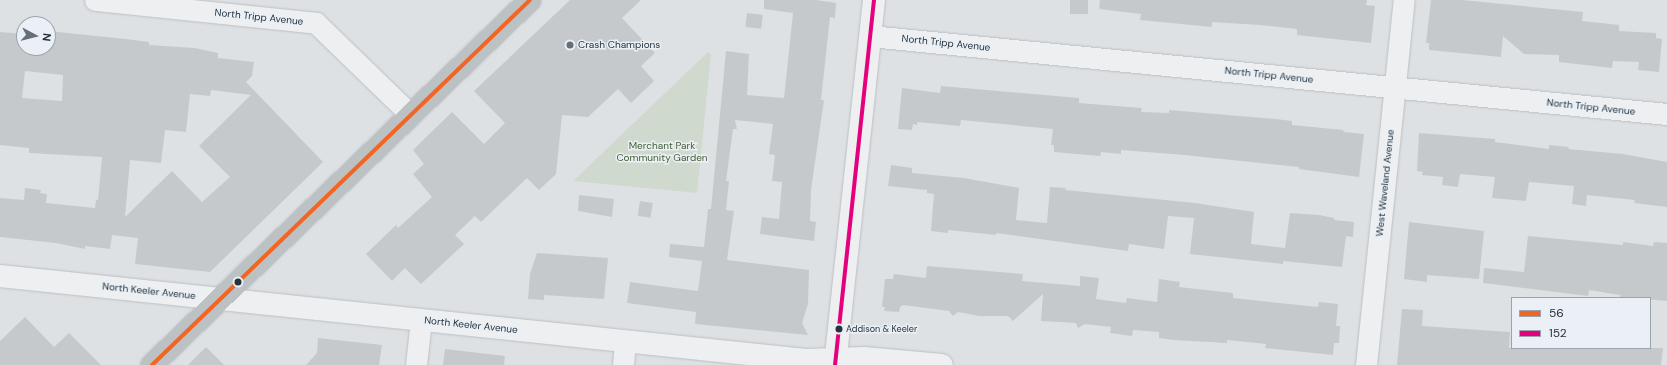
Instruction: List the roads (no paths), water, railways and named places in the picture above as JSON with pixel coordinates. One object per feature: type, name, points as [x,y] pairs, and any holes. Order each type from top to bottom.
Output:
[{"type":"main road","points":[[152,365],[223,299],[530,0]]},
{"type":"street","name":"North Tripp Avenue","points":[[95,0],[316,23],[411,115]]},
{"type":"street","points":[[835,363],[874,0]]},
{"type":"street","name":"West Waveland Avenue","points":[[1366,365],[1404,0]]},
{"type":"street","name":"North Tripp Avenue","points":[[870,36],[1667,114]]},
{"type":"street","name":"North Keeler Avenue","points":[[0,276],[835,363],[864,358],[942,365]]},
{"type":"street","points":[[416,365],[421,320]]},
{"type":"street","points":[[623,365],[625,341]]},
{"type":"place","name":"Crash Champions","points":[[570,45]]},
{"type":"place","name":"Addison & Keeler","points":[[839,329]]},
{"type":"park label","name":"Merchant Park Community Garden","points":[[662,150]]}]
